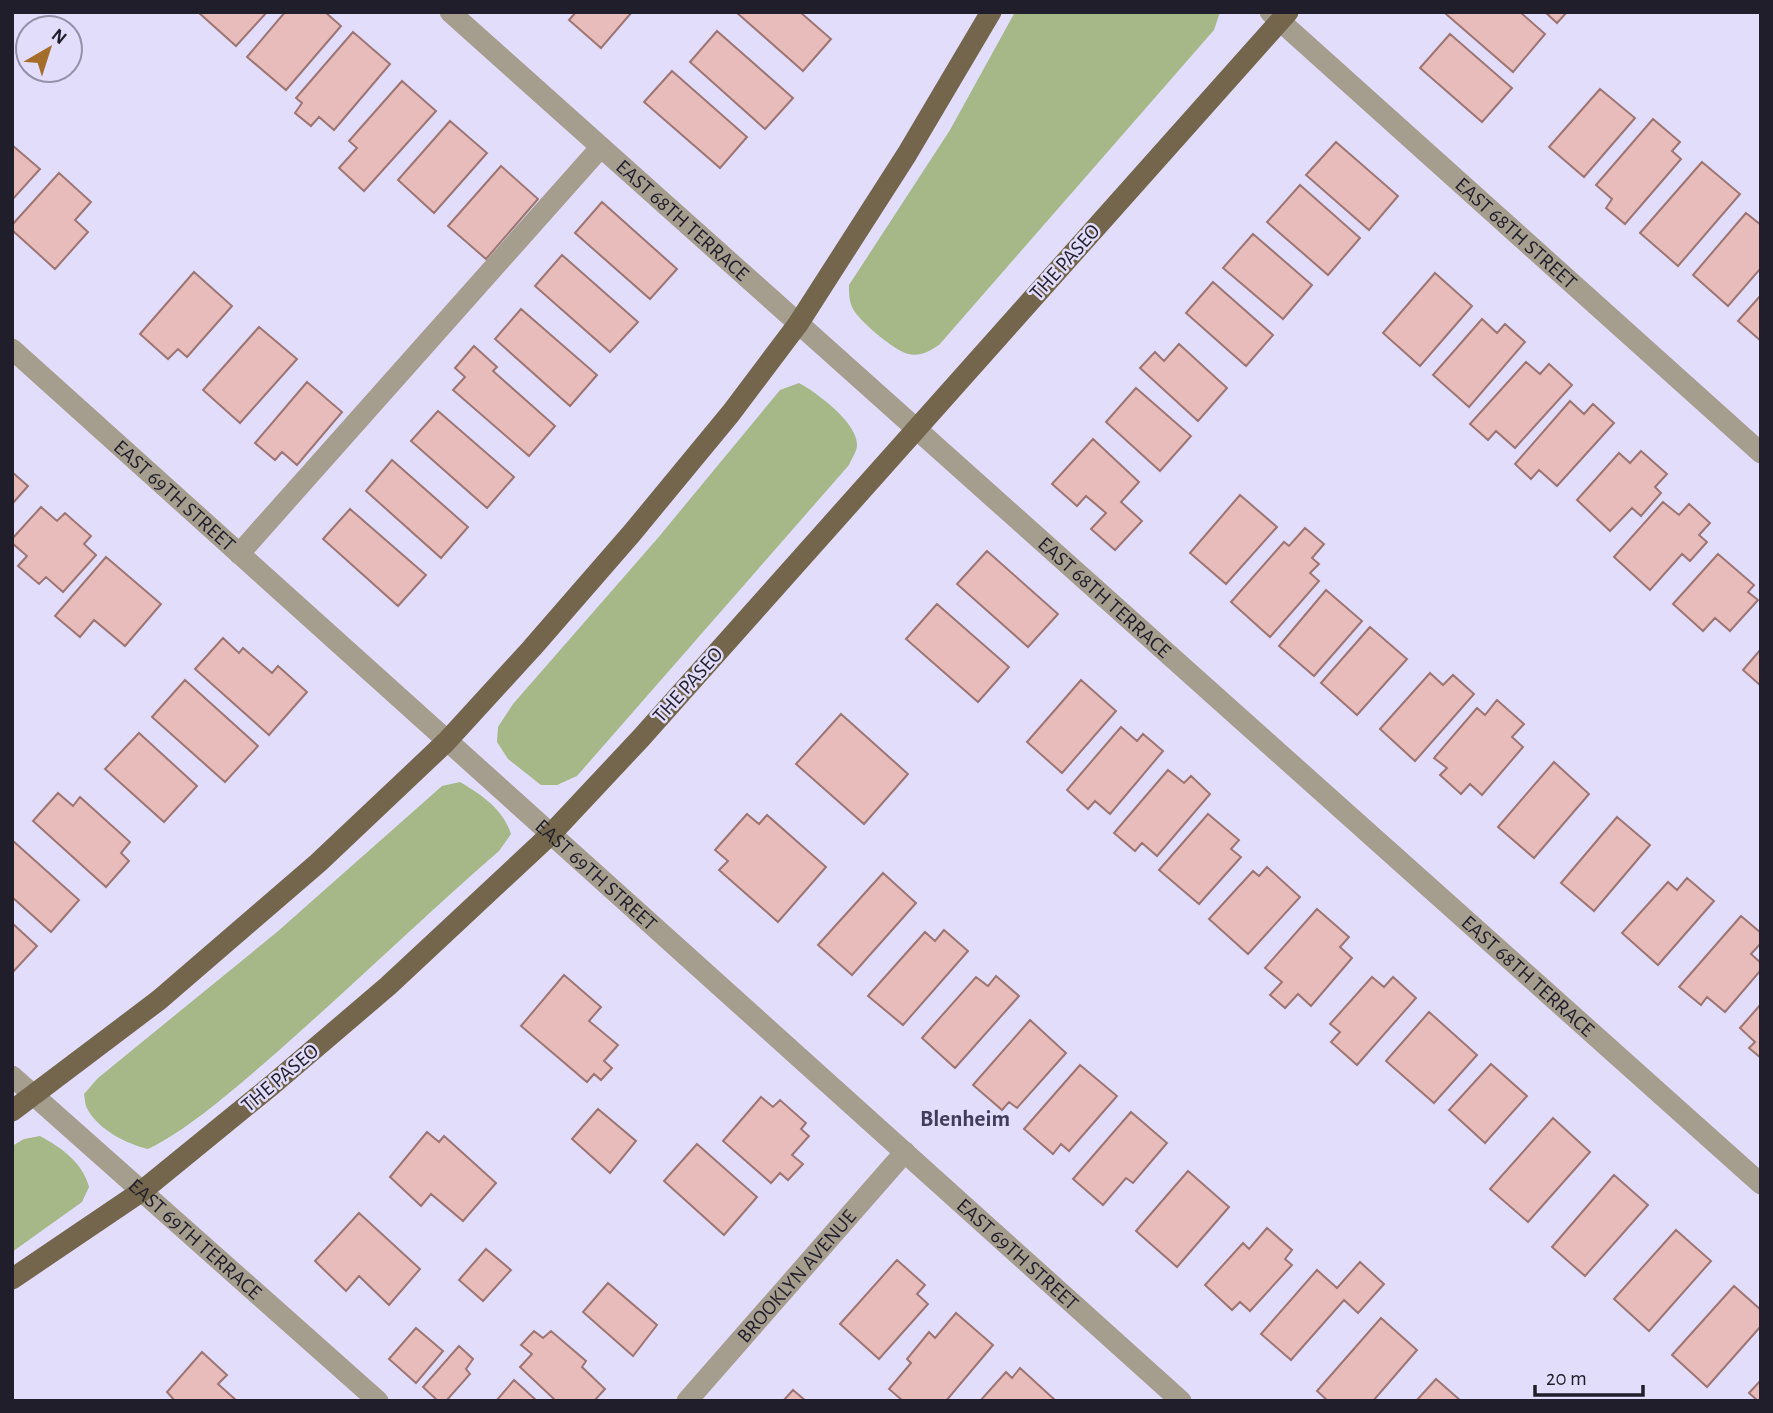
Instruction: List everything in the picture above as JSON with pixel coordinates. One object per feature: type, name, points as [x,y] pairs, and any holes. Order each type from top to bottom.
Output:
[{"type":"main road","points":[[12,1111],[179,983],[318,863],[446,742],[632,533],[731,413],[798,324],[907,154],[991,12]]},
{"type":"main road","name":"THE PASEO","points":[[12,1279],[142,1191],[272,1085],[388,986],[551,834],[641,738],[1279,15]]},
{"type":"street","name":"EAST 68TH TERRACE","points":[[450,12],[1761,1184]]},
{"type":"street","name":"EAST 68TH STREET","points":[[1279,15],[1761,453]]},
{"type":"street","points":[[239,554],[601,147]]},
{"type":"street","name":"EAST 69TH STREET","points":[[12,349],[1181,1401]]},
{"type":"street","name":"EAST 69TH TERRACE","points":[[12,1076],[378,1401]]},
{"type":"street","name":"BROOKLYN AVENUE","points":[[687,1401],[905,1153]]},
{"type":"green space","points":[[1015,12],[1220,12],[1214,30],[939,345],[921,354],[908,354],[887,342],[859,317],[850,302],[849,285],[950,130]]},
{"type":"green space","points":[[799,383],[825,401],[851,427],[857,445],[849,465],[577,776],[557,785],[541,785],[508,759],[497,742],[498,727],[513,704],[657,539],[780,390]]},
{"type":"green space","points":[[460,782],[491,804],[503,817],[511,834],[499,851],[276,1053],[181,1130],[148,1149],[131,1144],[99,1124],[86,1107],[84,1094],[98,1078],[277,932],[442,786]]},
{"type":"green space","points":[[40,1136],[77,1163],[89,1187],[82,1202],[12,1252],[12,1146],[24,1139]]},
{"type":"building","points":[[198,12],[267,12],[236,46]]},
{"type":"building","points":[[285,12],[325,12],[341,26],[286,90],[247,57]]},
{"type":"building","points":[[576,12],[632,12],[601,48],[569,20]]},
{"type":"building","points":[[736,12],[800,12],[831,39],[803,71]]},
{"type":"building","points":[[1520,12],[1545,34],[1513,72],[1446,14]]},
{"type":"building","points":[[1545,12],[1567,12],[1557,23]]},
{"type":"building","points":[[717,31],[793,98],[765,129],[690,62]]},
{"type":"building","points":[[353,32],[390,64],[334,130],[319,117],[311,126],[295,113],[302,103],[296,98]]},
{"type":"building","points":[[1450,34],[1512,88],[1482,122],[1420,68]]},
{"type":"building","points":[[672,71],[747,137],[720,168],[644,102]]},
{"type":"building","points":[[402,81],[436,111],[364,191],[339,168],[357,148],[349,141]]},
{"type":"building","points":[[1600,89],[1635,118],[1584,177],[1549,147]]},
{"type":"building","points":[[1653,119],[1680,142],[1672,151],[1681,159],[1625,224],[1606,208],[1612,199],[1596,185]]},
{"type":"building","points":[[450,121],[487,153],[434,213],[398,180]]},
{"type":"building","points":[[1336,142],[1398,196],[1369,230],[1306,175]]},
{"type":"building","points":[[12,145],[40,169],[12,200]]},
{"type":"building","points":[[1702,162],[1740,194],[1678,266],[1640,233]]},
{"type":"building","points":[[501,166],[538,199],[486,259],[448,226]]},
{"type":"building","points":[[59,173],[91,202],[75,220],[88,232],[55,269],[12,230],[12,225]]},
{"type":"building","points":[[1300,185],[1360,238],[1328,275],[1267,222]]},
{"type":"building","points":[[602,202],[677,269],[650,299],[575,233]]},
{"type":"building","points":[[1746,213],[1761,225],[1761,268],[1728,306],[1693,275]]},
{"type":"building","points":[[1253,234],[1312,285],[1283,319],[1223,268]]},
{"type":"building","points":[[562,255],[638,322],[610,352],[535,286]]},
{"type":"building","points":[[194,272],[232,306],[187,357],[178,349],[168,359],[140,334]]},
{"type":"building","points":[[1435,273],[1472,306],[1420,366],[1383,333]]},
{"type":"building","points":[[1213,282],[1273,335],[1246,366],[1186,313]]},
{"type":"building","points":[[1761,295],[1761,341],[1738,321]]},
{"type":"building","points":[[521,309],[597,375],[570,406],[495,339]]},
{"type":"building","points":[[1482,319],[1497,333],[1505,324],[1525,342],[1469,407],[1433,375]]},
{"type":"building","points":[[259,327],[297,359],[240,423],[203,390]]},
{"type":"building","points":[[1179,344],[1227,388],[1198,421],[1140,368],[1155,352],[1164,361]]},
{"type":"building","points":[[474,346],[497,367],[493,371],[555,426],[529,456],[453,390],[465,377],[455,368]]},
{"type":"building","points":[[1526,362],[1540,374],[1549,364],[1572,385],[1515,448],[1496,431],[1488,440],[1470,424]]},
{"type":"building","points":[[307,382],[342,412],[297,465],[282,452],[275,460],[255,443]]},
{"type":"building","points":[[1136,388],[1191,436],[1160,471],[1106,422]]},
{"type":"building","points":[[1570,401],[1584,414],[1593,404],[1614,423],[1557,486],[1539,470],[1531,479],[1515,464]]},
{"type":"building","points":[[438,411],[514,477],[487,508],[411,441]]},
{"type":"building","points":[[1093,439],[1139,482],[1121,502],[1142,521],[1115,550],[1091,529],[1106,513],[1086,496],[1077,506],[1052,484]]},
{"type":"building","points":[[1641,451],[1667,474],[1655,487],[1661,493],[1641,516],[1632,508],[1610,531],[1577,500],[1619,453],[1630,463]]},
{"type":"building","points":[[392,460],[468,527],[441,558],[366,491]]},
{"type":"building","points":[[12,472],[28,486],[12,504]]},
{"type":"building","points":[[1240,495],[1277,527],[1226,584],[1190,553]]},
{"type":"building","points":[[1663,502],[1679,515],[1689,504],[1710,523],[1699,535],[1707,542],[1690,561],[1682,554],[1650,590],[1614,557]]},
{"type":"building","points":[[41,507],[57,521],[65,513],[91,536],[84,544],[96,555],[63,592],[46,577],[39,584],[18,566],[27,556],[12,543],[12,539]]},
{"type":"building","points":[[350,509],[426,575],[398,606],[323,539]]},
{"type":"building","points":[[1305,528],[1324,544],[1312,558],[1319,564],[1310,573],[1319,581],[1270,637],[1231,602],[1284,542],[1289,546]]},
{"type":"building","points":[[987,551],[1058,614],[1028,647],[957,584]]},
{"type":"building","points":[[1718,554],[1754,585],[1748,592],[1758,600],[1730,631],[1715,618],[1703,631],[1673,604]]},
{"type":"building","points":[[106,557],[161,604],[125,646],[94,620],[80,637],[55,616]]},
{"type":"building","points":[[1326,590],[1362,621],[1314,676],[1279,646]]},
{"type":"building","points":[[937,604],[1009,667],[978,702],[906,639]]},
{"type":"building","points":[[1370,627],[1407,659],[1357,715],[1321,683]]},
{"type":"building","points":[[223,638],[239,653],[243,648],[272,673],[278,666],[307,692],[269,735],[195,669]]},
{"type":"building","points":[[1761,649],[1761,686],[1743,670]]},
{"type":"building","points":[[1430,673],[1443,685],[1453,675],[1474,694],[1415,761],[1380,729]]},
{"type":"building","points":[[185,680],[258,746],[225,782],[152,717]]},
{"type":"building","points":[[1081,680],[1116,711],[1062,773],[1027,742]]},
{"type":"building","points":[[1497,700],[1524,724],[1512,737],[1523,747],[1482,795],[1470,784],[1461,794],[1440,775],[1447,768],[1434,758],[1477,708],[1485,715]]},
{"type":"building","points":[[841,714],[908,774],[864,824],[796,764]]},
{"type":"building","points":[[1121,727],[1137,741],[1143,734],[1163,751],[1110,814],[1095,801],[1088,809],[1067,790]]},
{"type":"building","points":[[139,733],[197,786],[164,822],[105,769]]},
{"type":"building","points":[[1554,762],[1589,794],[1534,858],[1498,827]]},
{"type":"building","points":[[1168,770],[1184,783],[1191,776],[1210,794],[1157,856],[1142,843],[1135,851],[1114,833]]},
{"type":"building","points":[[58,793],[73,806],[80,797],[130,842],[121,853],[129,861],[106,887],[33,821]]},
{"type":"building","points":[[747,814],[759,824],[767,815],[826,867],[778,922],[719,870],[728,861],[715,850]]},
{"type":"building","points":[[1208,814],[1239,840],[1231,849],[1241,857],[1199,904],[1159,870]]},
{"type":"building","points":[[1617,817],[1650,845],[1594,911],[1561,883]]},
{"type":"building","points":[[12,840],[79,900],[51,932],[12,897]]},
{"type":"building","points":[[1267,867],[1300,897],[1248,954],[1209,919],[1253,871],[1259,876]]},
{"type":"building","points":[[883,873],[916,903],[852,975],[818,945]]},
{"type":"building","points":[[1687,878],[1714,901],[1658,965],[1622,933],[1668,882],[1677,890]]},
{"type":"building","points":[[1317,909],[1349,937],[1340,947],[1352,958],[1311,1006],[1298,994],[1285,1008],[1270,995],[1282,982],[1265,968]]},
{"type":"building","points":[[1741,916],[1761,933],[1761,943],[1751,954],[1761,963],[1761,970],[1725,1012],[1707,997],[1701,1005],[1679,987]]},
{"type":"building","points":[[12,923],[37,946],[12,973]]},
{"type":"building","points":[[944,930],[968,951],[903,1025],[868,996],[925,932],[935,941]]},
{"type":"building","points":[[564,975],[601,1007],[589,1021],[618,1045],[604,1061],[612,1068],[601,1080],[594,1074],[587,1082],[521,1026]]},
{"type":"building","points":[[996,976],[1019,996],[955,1068],[922,1038],[976,977],[988,986]]},
{"type":"building","points":[[1372,977],[1384,987],[1393,977],[1416,998],[1357,1065],[1331,1042],[1340,1032],[1330,1024]]},
{"type":"building","points":[[1761,1004],[1761,1058],[1749,1048],[1755,1042],[1740,1028]]},
{"type":"building","points":[[1429,1012],[1477,1055],[1434,1103],[1386,1061]]},
{"type":"building","points":[[1030,1020],[1066,1053],[1017,1108],[1009,1102],[1002,1110],[973,1085]]},
{"type":"building","points":[[1491,1064],[1527,1096],[1485,1143],[1449,1110]]},
{"type":"building","points":[[1080,1065],[1117,1096],[1069,1151],[1061,1144],[1053,1154],[1024,1129]]},
{"type":"building","points":[[761,1097],[773,1107],[780,1100],[806,1123],[801,1129],[809,1136],[792,1155],[803,1164],[788,1180],[780,1173],[771,1183],[723,1141]]},
{"type":"building","points":[[598,1109],[636,1141],[610,1173],[572,1139]]},
{"type":"building","points":[[1131,1112],[1167,1143],[1133,1183],[1126,1178],[1103,1205],[1073,1179]]},
{"type":"building","points":[[1553,1118],[1590,1152],[1528,1222],[1490,1189]]},
{"type":"building","points":[[427,1132],[439,1142],[444,1136],[496,1183],[463,1221],[431,1194],[421,1206],[390,1177]]},
{"type":"building","points":[[697,1144],[757,1197],[724,1235],[664,1181]]},
{"type":"building","points":[[1188,1171],[1229,1207],[1177,1267],[1136,1231]]},
{"type":"building","points":[[1614,1175],[1648,1205],[1585,1276],[1552,1247]]},
{"type":"building","points":[[359,1213],[420,1269],[389,1305],[359,1276],[346,1291],[315,1261]]},
{"type":"building","points":[[1267,1228],[1292,1250],[1285,1259],[1292,1265],[1250,1311],[1240,1302],[1232,1310],[1205,1285],[1243,1243],[1249,1249]]},
{"type":"building","points":[[1676,1230],[1711,1261],[1649,1331],[1614,1299]]},
{"type":"building","points":[[486,1249],[511,1270],[483,1301],[459,1280]]},
{"type":"building","points":[[897,1260],[925,1285],[917,1294],[928,1304],[879,1359],[840,1324]]},
{"type":"building","points":[[1360,1262],[1384,1284],[1358,1313],[1344,1300],[1291,1360],[1261,1334],[1317,1270],[1337,1288]]},
{"type":"building","points":[[608,1283],[657,1325],[633,1356],[583,1312]]},
{"type":"building","points":[[1734,1286],[1761,1310],[1761,1326],[1707,1387],[1672,1355]]},
{"type":"building","points":[[956,1313],[993,1345],[946,1401],[903,1401],[889,1389],[911,1363],[907,1359],[929,1332],[935,1338]]},
{"type":"building","points":[[1381,1318],[1417,1350],[1373,1401],[1328,1401],[1317,1391]]},
{"type":"building","points":[[416,1328],[443,1351],[416,1383],[389,1359]]},
{"type":"building","points":[[534,1331],[543,1338],[551,1331],[586,1361],[582,1367],[605,1389],[594,1401],[556,1401],[520,1367],[532,1354],[521,1345]]},
{"type":"building","points":[[459,1346],[473,1359],[466,1369],[470,1374],[446,1401],[438,1401],[423,1387]]},
{"type":"building","points":[[202,1352],[227,1375],[218,1384],[237,1401],[175,1401],[167,1392]]},
{"type":"building","points":[[1020,1368],[1056,1401],[980,1401],[1006,1372],[1012,1378]]},
{"type":"building","points":[[1436,1379],[1461,1401],[1416,1401]]},
{"type":"building","points":[[514,1380],[537,1401],[496,1401]]},
{"type":"building","points":[[1761,1380],[1761,1401],[1758,1401],[1749,1393]]},
{"type":"building","points":[[793,1390],[806,1401],[783,1401]]},
{"type":"district","name":"Blenheim","points":[[965,1119]]}]
